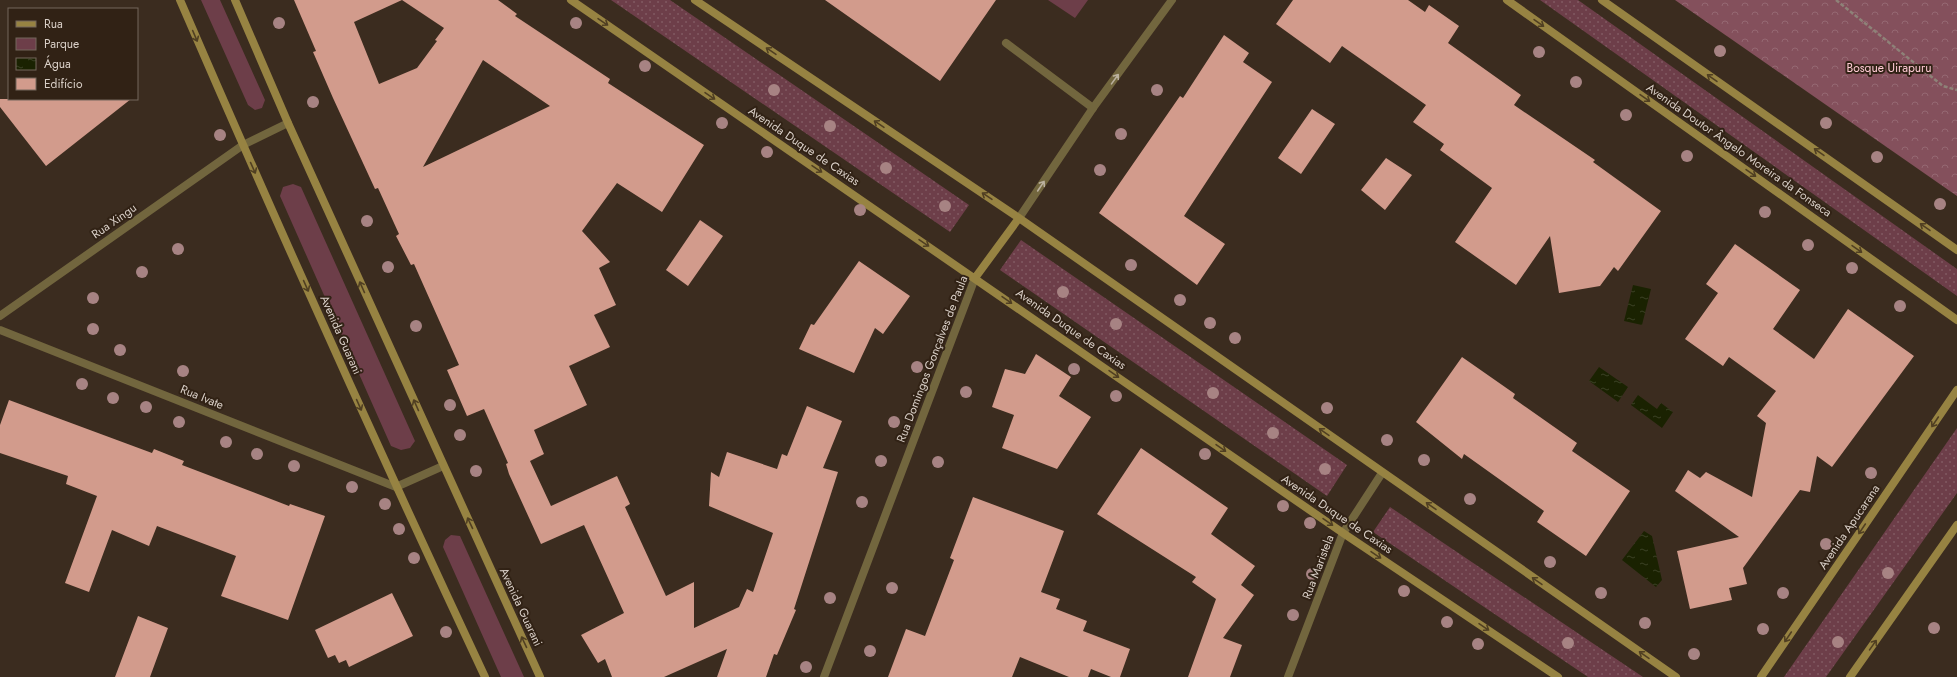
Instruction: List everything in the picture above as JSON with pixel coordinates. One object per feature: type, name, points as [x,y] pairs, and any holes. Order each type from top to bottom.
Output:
[{"type":"street","name":"Avenida Guarani","points":[[180,0],[396,487],[485,677]]},
{"type":"street","name":"Avenida Guarani","points":[[235,0],[288,123],[540,677]]},
{"type":"street","name":"Avenida Duque de Caxias","points":[[571,0],[1344,533],[1558,677]]},
{"type":"street","points":[[695,0],[1019,218],[1676,677]]},
{"type":"street","name":"Rua Domingos Gonçalves de Paula","points":[[824,677],[975,278],[1019,218],[1093,108],[1172,0]]},
{"type":"street","name":"Avenida Doutor Ângelo Moreira da Fonseca","points":[[1507,0],[1957,320]]},
{"type":"street","points":[[1602,0],[1957,250]]},
{"type":"street","points":[[1006,43],[1093,108]]},
{"type":"street","name":"Rua Xingu","points":[[0,316],[243,145],[288,123]]},
{"type":"street","name":"Rua Ivate","points":[[0,330],[396,487]]},
{"type":"street","name":"Avenida Apucarana","points":[[1760,677],[1957,390]]},
{"type":"street","points":[[396,487],[443,466]]},
{"type":"street","name":"Rua Maristela","points":[[1288,677],[1344,533],[1382,473]]},
{"type":"street","points":[[1850,677],[1957,524]]},
{"type":"path","points":[[1836,0],[1943,86],[1957,90]]},
{"type":"green space","points":[[201,0],[220,0],[265,100],[262,108],[255,110],[248,105]]},
{"type":"green space","points":[[611,0],[670,0],[969,205],[950,232]]},
{"type":"green space","points":[[1048,0],[1088,0],[1075,18]]},
{"type":"green space","points":[[1540,0],[1578,0],[1957,269],[1957,296]]},
{"type":"green space","name":"Bosque Uirapuru","points":[[1675,0],[1957,0],[1957,196]]},
{"type":"green space","points":[[293,184],[301,187],[415,441],[410,448],[401,450],[391,446],[280,196],[283,187]]},
{"type":"green space","points":[[1021,240],[1347,465],[1327,496],[1000,270]]},
{"type":"green space","points":[[1957,428],[1957,493],[1826,677],[1784,677]]},
{"type":"green space","points":[[1390,507],[1643,677],[1588,677],[1373,532]]},
{"type":"green space","points":[[451,535],[460,536],[524,677],[501,677],[443,547],[445,540]]},
{"type":"water","points":[[1633,285],[1651,289],[1642,325],[1624,321]]},
{"type":"water","points":[[1599,367],[1628,387],[1618,402],[1589,381]]},
{"type":"water","points":[[1638,395],[1657,409],[1661,403],[1673,412],[1662,428],[1631,405]]},
{"type":"water","points":[[1644,531],[1652,536],[1662,580],[1656,587],[1622,560]]},
{"type":"building","points":[[294,0],[402,0],[498,0],[517,14],[515,16],[610,79],[608,83],[704,145],[662,212],[617,183],[582,231],[610,262],[599,268],[616,305],[594,315],[610,347],[569,366],[587,405],[534,430],[544,454],[530,461],[551,506],[617,476],[630,504],[625,507],[666,596],[694,582],[694,628],[739,607],[747,589],[753,592],[773,533],[709,506],[711,472],[719,477],[727,452],[777,469],[782,454],[787,456],[807,406],[842,421],[823,468],[838,472],[794,609],[796,610],[777,655],[774,654],[766,677],[717,677],[727,649],[664,677],[612,677],[605,659],[598,663],[581,635],[624,613],[584,525],[541,544],[509,474],[506,464],[508,463],[484,409],[467,416],[447,370],[459,365],[414,264],[411,265],[396,236],[399,234],[378,188],[375,189],[333,98],[313,52],[316,51]],"holes":[[[402,0],[444,28],[435,40],[437,41],[417,68],[379,84],[354,22]],[[483,60],[550,106],[423,167]]]},
{"type":"building","points":[[825,0],[996,0],[940,81]]},
{"type":"building","points":[[1293,0],[1408,0],[1425,12],[1429,5],[1459,26],[1448,43],[1521,95],[1514,105],[1595,160],[1593,162],[1661,211],[1618,271],[1614,267],[1600,286],[1559,293],[1550,236],[1516,285],[1455,242],[1492,188],[1440,150],[1444,144],[1413,122],[1426,105],[1342,46],[1330,63],[1276,24]]},
{"type":"building","points":[[1224,35],[1249,53],[1243,62],[1272,82],[1184,216],[1225,244],[1197,285],[1099,213],[1180,96],[1183,98]]},
{"type":"building","points":[[0,99],[130,100],[46,166],[0,107]]},
{"type":"building","points":[[1312,109],[1335,124],[1301,174],[1278,158]]},
{"type":"building","points":[[1386,158],[1412,175],[1385,210],[1361,190]]},
{"type":"building","points":[[700,220],[723,236],[688,286],[666,270]]},
{"type":"building","points":[[1735,244],[1800,290],[1773,329],[1814,359],[1848,309],[1914,356],[1832,467],[1817,456],[1810,492],[1800,490],[1743,568],[1747,584],[1729,588],[1732,600],[1690,609],[1677,551],[1739,537],[1675,491],[1688,470],[1700,478],[1706,472],[1752,497],[1766,423],[1757,416],[1776,391],[1729,357],[1723,366],[1685,339],[1718,293],[1706,284]]},
{"type":"building","points":[[859,261],[910,296],[883,334],[875,328],[854,373],[799,349],[811,324],[814,325]]},
{"type":"building","points":[[1036,354],[1071,377],[1059,396],[1091,417],[1057,469],[1002,448],[1014,415],[992,407],[1005,369],[1025,374]]},
{"type":"building","points":[[1462,357],[1515,394],[1513,398],[1577,443],[1572,451],[1630,491],[1586,556],[1537,522],[1544,511],[1464,454],[1462,459],[1416,422]]},
{"type":"building","points":[[9,400],[152,453],[154,449],[184,461],[182,465],[289,506],[290,504],[325,516],[288,620],[221,596],[236,556],[157,526],[149,546],[112,530],[89,592],[65,583],[97,496],[66,484],[68,476],[0,453],[0,425]]},
{"type":"building","points":[[1141,448],[1228,508],[1211,534],[1255,566],[1241,585],[1254,595],[1223,638],[1242,645],[1230,677],[1188,677],[1216,599],[1192,582],[1196,577],[1097,514]]},
{"type":"building","points":[[973,497],[1064,531],[1041,592],[1060,599],[1056,609],[1087,621],[1083,631],[1130,649],[1120,677],[1111,677],[1091,669],[1088,677],[1069,677],[1020,657],[1012,677],[888,677],[906,629],[925,636],[954,560],[950,558]]},
{"type":"building","points":[[392,593],[413,636],[349,667],[346,660],[339,663],[335,655],[328,658],[315,630]]},
{"type":"building","points":[[138,616],[168,628],[150,677],[115,677]]}]
